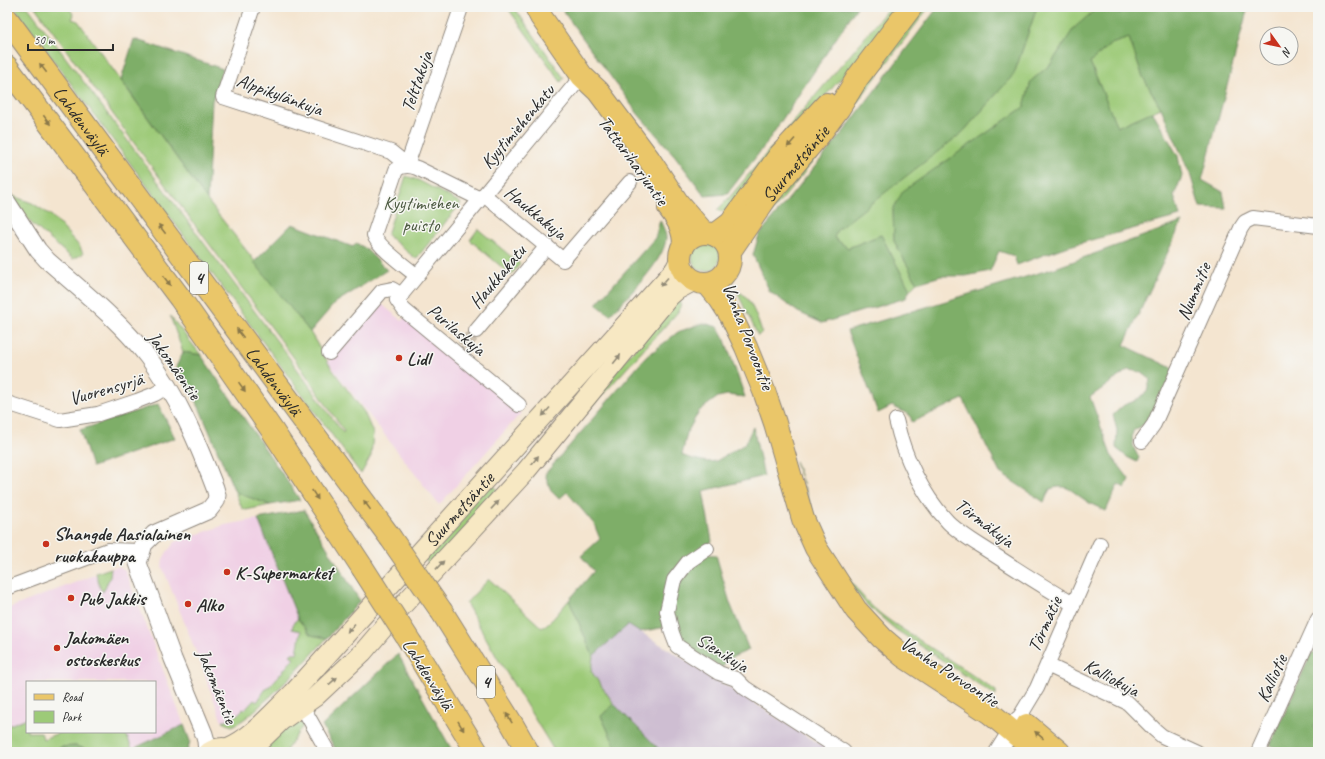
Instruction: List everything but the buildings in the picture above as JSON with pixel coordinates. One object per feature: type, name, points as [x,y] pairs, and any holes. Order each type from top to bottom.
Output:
[{"type":"main road","name":"Suurmetsäntie","points":[[730,250],[766,198],[823,130],[839,108],[858,77],[911,7]]},
{"type":"main road","name":"Tattariharjuntie","points":[[536,10],[582,76],[598,91],[649,159],[678,203],[709,234]]},
{"type":"main road","name":"Lahdenväylä","points":[[7,19],[390,536],[442,612],[528,752]]},
{"type":"main road","name":"Lahdenväylä","points":[[7,67],[180,298],[272,430],[412,645],[477,752]]},
{"type":"main road","name":"Tattariharjuntie","points":[[582,76],[590,98],[680,224],[684,235],[682,252]]},
{"type":"main road","name":"Suurmetsäntie","points":[[709,234],[731,224],[780,155],[830,100],[858,77]]},
{"type":"main road","points":[[697,234],[709,234],[722,239],[730,250],[730,266],[709,279],[686,274],[682,267],[682,252],[690,238],[697,234]]},
{"type":"main road","name":"Suurmetsäntie","points":[[249,752],[280,721],[675,269],[682,252]]},
{"type":"main road","name":"Suurmetsäntie","points":[[220,750],[237,744],[297,700],[331,683],[363,652],[403,605],[526,471],[670,296],[677,290],[709,279]]},
{"type":"main road","name":"Vanha Porvoontie","points":[[709,279],[731,316],[746,347],[764,391],[803,519],[816,548],[856,610],[882,638],[903,656],[990,713],[1015,724],[1059,752]]},
{"type":"main road","name":"Vanha Porvoontie","points":[[1015,724],[1037,752]]},
{"type":"street","name":"Alppikylänkuja","points":[[253,7],[223,97],[391,152],[407,165]]},
{"type":"street","name":"Telttakuja","points":[[407,165],[461,8]]},
{"type":"street","name":"Kyytimiehenkatu","points":[[416,276],[582,76]]},
{"type":"street","points":[[328,353],[382,291],[392,289],[402,295],[416,276],[381,246],[374,235],[394,173],[400,166],[407,165],[424,170],[482,197]]},
{"type":"street","name":"Haukkakuja","points":[[482,197],[547,246],[563,260],[630,182]]},
{"type":"street","name":"Jakomäentie","points":[[7,202],[46,260],[125,331],[147,355],[168,386],[196,439],[215,488],[217,495],[216,500],[209,510],[154,534],[144,544],[141,551],[150,566],[210,727],[219,743],[220,750]]},
{"type":"street","name":"Nummitie","points":[[1142,441],[1154,424],[1238,235],[1246,222],[1253,218],[1318,226]]},
{"type":"street","name":"Haukkakatu","points":[[476,331],[547,246]]},
{"type":"street","name":"Purilaskuja","points":[[402,295],[397,300],[404,310],[460,350],[519,405]]},
{"type":"street","name":"Vuorensyrjä","points":[[7,403],[60,420],[98,414],[137,401],[168,386]]},
{"type":"street","name":"Törmäkuja","points":[[896,420],[899,438],[921,486],[934,505],[950,523],[970,539],[1073,604]]},
{"type":"street","name":"Törmätie","points":[[1015,724],[1037,688],[1100,544]]},
{"type":"street","name":"Sienikuja","points":[[707,549],[688,562],[674,580],[667,611],[672,633],[678,646],[720,673],[736,678],[744,688],[844,752]]},
{"type":"street","points":[[7,588],[108,550],[141,551]]},
{"type":"street","name":"Kalliotie","points":[[1258,752],[1318,619]]},
{"type":"street","name":"Kalliokuja","points":[[1047,665],[1128,703],[1158,733],[1196,752]]},
{"type":"street","points":[[297,700],[328,752]]},
{"type":"street","points":[[998,752],[1015,724]]},
{"type":"shaded area","points":[[378,301],[402,321],[405,317],[521,413],[439,505],[328,362]]},
{"type":"shaded area","points":[[258,519],[298,619],[311,635],[327,638],[294,675],[273,695],[240,723],[232,726],[222,722],[162,566],[163,559],[175,542],[225,525]]},
{"type":"shaded area","points":[[115,567],[120,567],[125,570],[184,725],[132,748],[125,733],[156,733],[156,681],[26,681],[26,718],[7,726],[7,609]]},
{"type":"shaded area","points":[[628,624],[832,752],[662,752],[614,704],[591,671],[593,656]]},
{"type":"green space","points":[[14,7],[28,7],[288,356],[343,433],[344,431],[300,366],[35,7],[68,7],[74,15],[72,19],[78,21],[207,200],[310,332],[332,369],[364,412],[373,433],[371,456],[361,474]]},
{"type":"green space","points":[[507,7],[514,7],[564,78],[561,82]]},
{"type":"green space","points":[[560,7],[857,7],[766,144],[727,194],[705,196],[675,156],[638,114]]},
{"type":"green space","points":[[889,7],[900,7],[876,39],[826,95],[785,134],[786,130]]},
{"type":"green space","points":[[919,7],[929,7],[803,174],[757,230],[761,211]]},
{"type":"green space","points":[[938,7],[1037,7],[1014,74],[963,132],[837,230],[834,238],[848,248],[881,235],[910,290],[906,298],[822,323],[798,312],[770,292],[753,255],[759,235],[844,131]]},
{"type":"green space","points":[[1037,7],[1125,7],[1121,13],[1074,28],[1051,64],[1031,81],[1024,107],[958,153],[893,209],[894,241],[917,283],[910,290],[881,235],[848,248],[834,238],[837,229],[963,132],[1014,74]]},
{"type":"green space","points":[[1125,7],[1248,7],[1202,180],[1223,192],[1226,208],[1200,207],[1190,174],[1161,108],[1143,77],[1129,38],[1111,44],[1090,62],[1117,127],[1151,112],[1154,114],[1178,156],[1182,176],[1174,196],[1180,216],[1062,248],[1017,265],[1014,256],[999,251],[990,271],[966,276],[941,276],[917,283],[894,241],[893,209],[903,191],[1024,107],[1031,81],[1051,64],[1074,28],[1096,9],[1121,13]]},
{"type":"green space","points":[[1129,38],[1143,77],[1161,108],[1117,127],[1090,62],[1111,44]]},
{"type":"green space","points":[[134,39],[223,69],[212,101],[207,200],[121,80]]},
{"type":"green space","points":[[776,146],[728,212],[717,210],[772,147]]},
{"type":"green space","name":"Kyytimiehen puisto","points":[[406,176],[418,180],[461,203],[416,259],[387,235]]},
{"type":"green space","points":[[10,195],[32,203],[52,216],[80,247],[83,254],[73,259],[31,223]]},
{"type":"green space","points":[[660,220],[665,231],[666,238],[664,247],[659,257],[644,279],[610,315],[596,304],[655,238]]},
{"type":"green space","points":[[1182,222],[1124,345],[1174,369],[1151,420],[1133,431],[1133,444],[1139,457],[1137,462],[1127,457],[1116,448],[1117,430],[1113,415],[1124,405],[1135,401],[1147,392],[1150,379],[1141,372],[1128,370],[1090,397],[1111,455],[1129,479],[1125,488],[1118,484],[1106,511],[1065,487],[1050,489],[1044,502],[1000,473],[963,399],[912,422],[910,415],[892,406],[878,413],[847,331],[1055,268]]},
{"type":"green space","points":[[292,224],[353,247],[356,243],[365,248],[387,270],[335,303],[310,332],[254,262]]},
{"type":"green space","points":[[478,229],[520,264],[511,275],[470,240]]},
{"type":"green space","points":[[706,243],[716,247],[720,257],[716,267],[706,271],[696,267],[692,257],[696,247]]},
{"type":"green space","points":[[741,293],[748,300],[756,316],[762,332],[758,336],[738,294]]},
{"type":"green space","points":[[677,297],[680,305],[677,313],[535,469]]},
{"type":"green space","points":[[170,316],[201,355],[183,352]]},
{"type":"green space","points":[[703,323],[718,327],[725,340],[745,397],[727,395],[718,397],[699,411],[687,433],[682,455],[707,462],[716,461],[745,444],[753,427],[764,476],[703,491],[712,541],[685,560],[666,627],[639,632],[628,625],[593,656],[569,600],[594,571],[581,556],[600,539],[594,524],[567,492],[559,499],[551,491],[545,474],[646,357],[678,332]]},
{"type":"green space","points":[[183,352],[201,355],[300,500],[270,505],[235,492],[199,407],[176,367]]},
{"type":"green space","points":[[158,404],[175,438],[92,467],[80,430]]},
{"type":"green space","points":[[795,461],[810,502],[828,544],[839,564],[866,600],[892,622],[996,691],[996,696],[895,629],[867,605],[850,585],[822,539]]},
{"type":"green space","points":[[489,481],[497,489],[432,569],[422,555]]},
{"type":"green space","points":[[235,492],[270,505],[246,510],[242,508]]},
{"type":"green space","points":[[304,510],[360,601],[327,638],[311,635],[298,619],[258,519]]},
{"type":"green space","points":[[706,554],[716,555],[730,603],[749,650],[728,659],[722,668],[688,648],[677,632],[670,611],[677,582]]},
{"type":"green space","points":[[111,568],[110,577],[103,592],[100,588],[96,573]]},
{"type":"green space","points":[[489,579],[542,628],[553,619],[569,600],[593,656],[591,671],[614,704],[601,716],[618,752],[555,752],[498,659],[466,603]]},
{"type":"green space","points":[[298,619],[311,635],[327,638],[289,679],[249,716],[232,726],[222,722],[237,715],[243,709],[245,710],[254,700],[257,702],[267,687],[270,686],[294,658],[290,655],[292,653],[297,653],[301,631],[292,629],[294,622]]},
{"type":"green space","points":[[1312,652],[1318,654],[1318,724],[1314,726],[1318,738],[1318,752],[1283,752],[1270,745]]},
{"type":"green space","points":[[398,654],[453,752],[337,752],[322,726]]},
{"type":"green space","points":[[614,704],[662,752],[618,752],[601,716]]},
{"type":"green space","points":[[26,718],[26,733],[41,733],[43,739],[58,733],[125,733],[132,748],[126,752],[96,752],[76,746],[61,747],[51,752],[7,752],[7,726]]},
{"type":"green space","points":[[299,720],[304,724],[285,752],[270,752],[265,741]]},
{"type":"green space","points":[[184,725],[190,741],[187,752],[126,752]]},
{"type":"green space","points":[[76,746],[96,752],[51,752],[61,747]]},
{"type":"tunnel","points":[[463,347],[476,331]]},
{"type":"place","name":"Lidl","points":[[399,358]]},
{"type":"place","name":"Shangde Aasialainen ruokakauppa","points":[[46,544]]},
{"type":"place","name":"K-Supermarket","points":[[227,572]]},
{"type":"place","name":"Pub Jakkis","points":[[71,598]]},
{"type":"place","name":"Alko","points":[[188,604]]},
{"type":"place","name":"Jakomäen ostoskeskus","points":[[57,648]]}]
